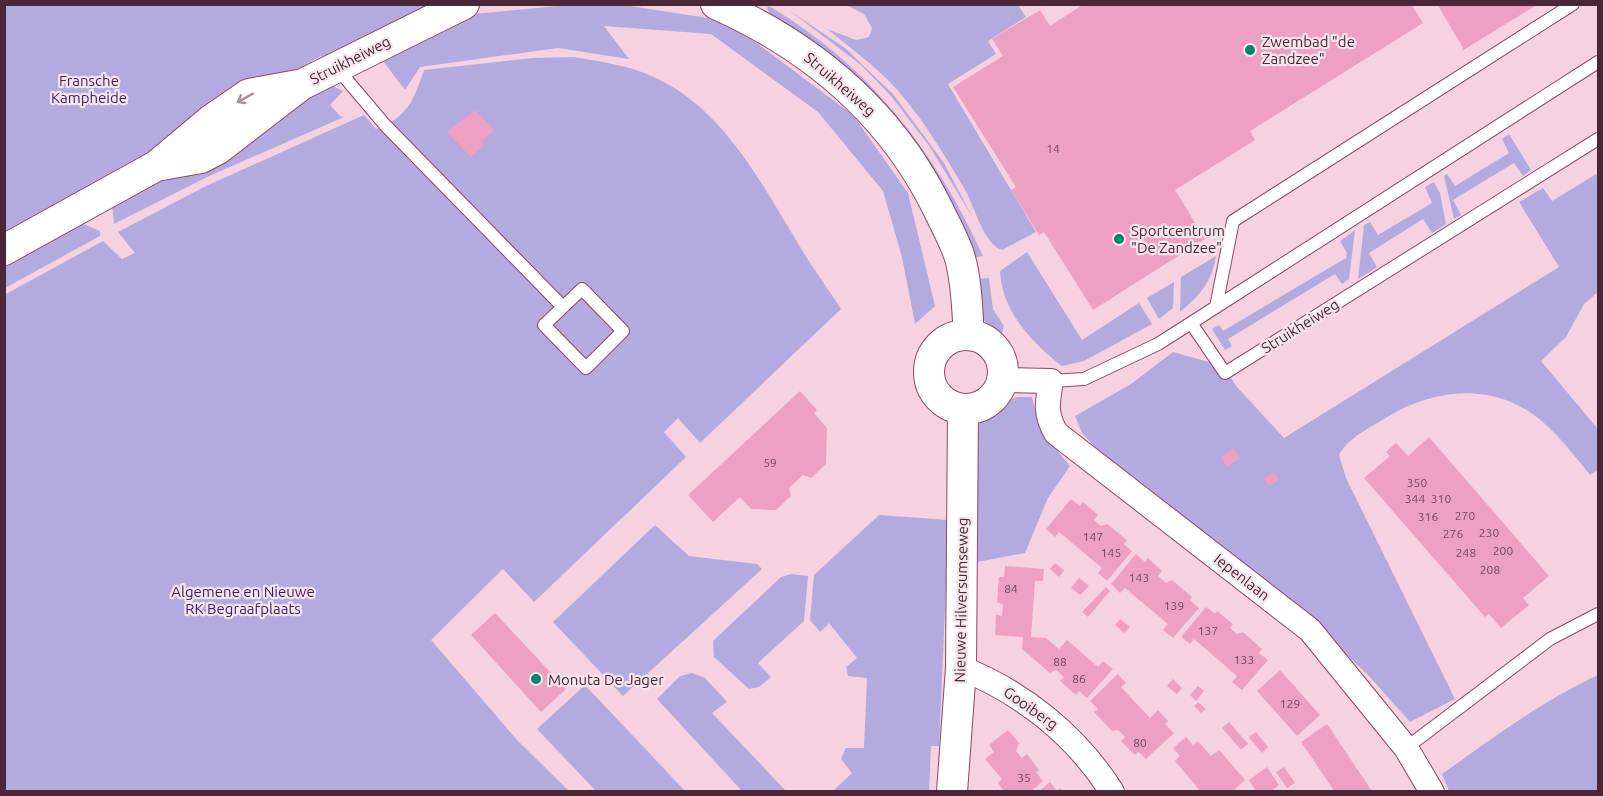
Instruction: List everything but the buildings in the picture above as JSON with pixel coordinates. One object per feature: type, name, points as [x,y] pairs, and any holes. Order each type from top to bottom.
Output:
[{"type":"street","name":"Struikheiweg","points":[[4,250],[156,166],[201,158],[218,148],[301,85],[464,4]]},
{"type":"street","name":"Struikheiweg","points":[[716,4],[753,12],[865,102],[895,136],[923,179],[960,258],[969,335]]},
{"type":"street","points":[[960,335],[969,335],[982,338],[992,346],[1003,368],[1002,380],[999,390],[984,405],[963,409],[954,407],[939,397],[929,373],[933,356],[944,342],[960,335]]},
{"type":"street","points":[[1002,380],[1051,381]]},
{"type":"street","name":"Iepenlaan","points":[[1051,381],[1046,406],[1048,419],[1056,433],[1310,630],[1406,748],[1432,792]]},
{"type":"street","name":"Nieuwe Hilversumseweg","points":[[952,792],[961,668],[963,409]]},
{"type":"street","name":"Gooiberg","points":[[961,668],[990,679],[1064,730],[1112,792]]},
{"type":"lane","points":[[1216,307],[1233,221],[1573,4]]},
{"type":"lane","points":[[1051,381],[1084,380],[1158,344],[1599,62]]},
{"type":"lane","points":[[336,67],[385,125],[563,308]]},
{"type":"lane","name":"Struikheiweg","points":[[1191,323],[1225,373],[1599,140]]},
{"type":"lane","points":[[582,289],[623,331],[586,368],[544,325],[563,308],[582,289]]},
{"type":"lane","points":[[1406,748],[1550,639],[1599,614]]},
{"type":"green space","points":[[617,4],[727,21],[853,115],[908,193],[935,306],[915,324],[902,257],[883,191],[818,112],[711,34],[604,26],[629,59],[558,48],[420,67],[405,90],[383,61],[473,14],[567,5]]},
{"type":"green space","name":"Fransche Kampheide","points":[[4,5],[427,5],[327,59],[321,56],[5,236]]},
{"type":"green space","points":[[846,5],[1018,5],[1026,17],[988,41],[996,54],[948,84],[1036,232],[1002,250],[989,240],[964,188],[929,131],[909,104],[880,72],[827,29],[856,40],[869,37],[872,28],[864,14]]},
{"type":"green space","points":[[769,6],[838,56],[896,114],[944,181],[983,256],[972,258],[963,233],[772,18],[767,8]]},
{"type":"green space","points":[[790,11],[845,48],[893,94],[944,163],[973,218],[930,147],[891,96],[861,65]]},
{"type":"green space","name":"Algemene en Nieuwe RK Begraafplaats","points":[[574,57],[615,64],[644,73],[678,90],[700,107],[737,147],[841,309],[700,443],[678,418],[664,432],[686,457],[534,602],[503,569],[431,640],[517,740],[569,791],[5,792],[4,295],[103,241],[122,259],[135,253],[118,232],[206,186],[364,115],[376,129],[387,124],[403,113],[413,99],[424,70],[533,58]]},
{"type":"green space","points":[[329,84],[343,91],[330,105],[340,116],[344,117],[207,177],[114,224],[112,205]]},
{"type":"green space","points":[[1509,134],[1531,170],[1523,176],[1514,163],[1453,200],[1461,215],[1454,219],[1444,176],[1447,174],[1455,186],[1509,153],[1502,139]]},
{"type":"green space","points":[[1598,173],[1598,292],[1584,304],[1566,337],[1541,361],[1598,429],[1598,470],[1590,475],[1557,435],[1534,415],[1517,405],[1481,394],[1443,395],[1406,407],[1361,433],[1339,455],[1346,478],[1455,699],[1410,722],[1369,676],[1306,617],[1098,450],[1082,433],[1075,416],[1131,384],[1173,352],[1223,366],[1237,387],[1284,438],[1559,267],[1519,202],[1543,188],[1552,201]]},
{"type":"green space","points":[[1434,182],[1440,193],[1446,224],[1432,233],[1423,219],[1369,253],[1377,267],[1358,279],[1364,225],[1370,222],[1378,235],[1432,203],[1425,187]]},
{"type":"green space","points":[[81,223],[100,231],[100,236],[5,288],[5,261]]},
{"type":"green space","points":[[1355,230],[1349,279],[1342,284],[1335,274],[1228,339],[1232,346],[1225,350],[1212,329],[1219,325],[1223,331],[1346,258],[1347,253],[1340,241]]},
{"type":"green space","points":[[1027,252],[1082,340],[1139,303],[1152,324],[1084,361],[1062,366],[1029,336],[1020,324],[1012,312],[1002,286],[1000,271]]},
{"type":"green space","points":[[1216,256],[1208,281],[1194,300],[1180,312],[1181,277]]},
{"type":"green space","points":[[989,278],[993,309],[1004,326],[1002,334],[988,326],[979,304],[977,279]]},
{"type":"green space","points":[[1174,282],[1173,308],[1159,319],[1147,298]]},
{"type":"green space","points":[[1018,397],[1032,397],[1040,430],[1070,466],[1048,498],[1025,553],[977,562],[975,436],[981,421],[990,410]]},
{"type":"green space","points":[[879,515],[949,520],[939,746],[931,746],[929,791],[833,791],[852,773],[841,759],[846,748],[864,748],[867,678],[848,676],[846,667],[857,658],[829,623],[820,632],[810,620],[814,575]]},
{"type":"green space","points":[[655,525],[689,556],[757,564],[762,569],[623,696],[553,622]]},
{"type":"green space","points":[[791,574],[808,576],[804,621],[758,663],[771,677],[759,687],[749,689],[714,657],[713,641],[781,577]]},
{"type":"green space","points":[[692,673],[705,678],[727,702],[712,713],[786,791],[742,791],[657,699],[680,676]]},
{"type":"green space","points":[[1598,675],[1598,791],[1449,791],[1442,774],[1537,708]]},
{"type":"green space","points":[[585,685],[685,791],[596,791],[537,729]]},
{"type":"place","name":"Zwembad \"de Zandzee\"","points":[[1250,50]]},
{"type":"place","name":"Sportcentrum \"De Zandzee\"","points":[[1119,239]]},
{"type":"place","name":"Monuta De Jager","points":[[536,679]]}]
